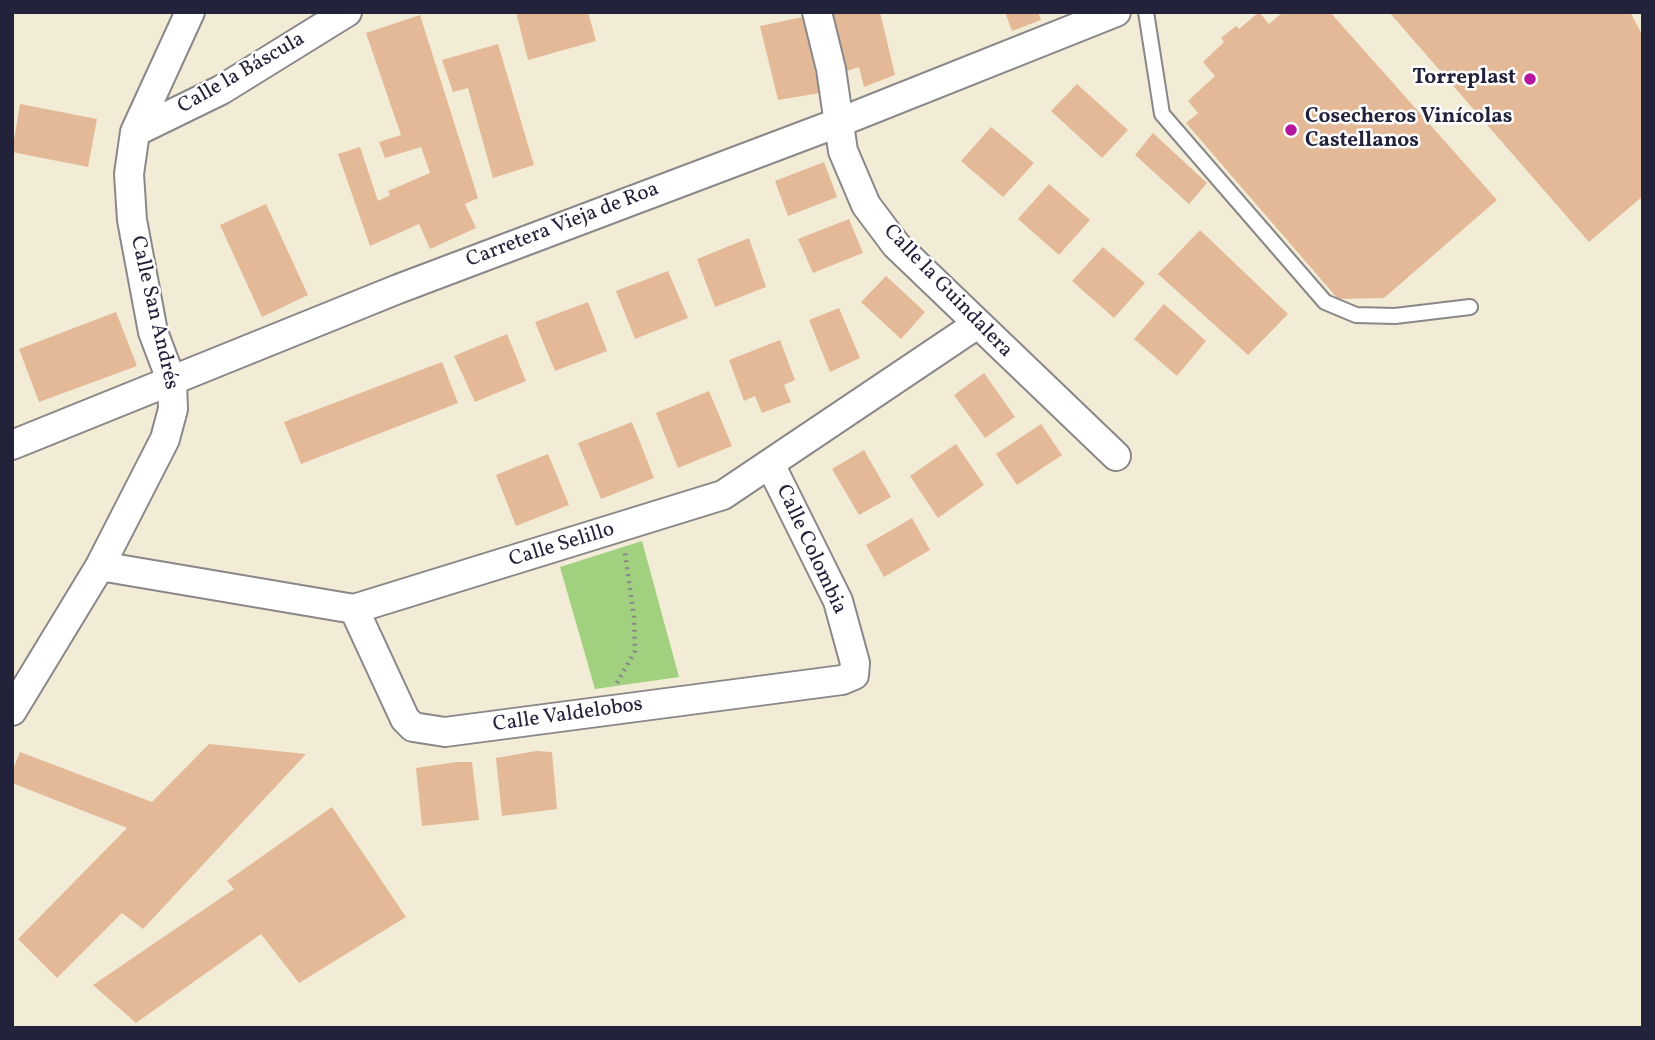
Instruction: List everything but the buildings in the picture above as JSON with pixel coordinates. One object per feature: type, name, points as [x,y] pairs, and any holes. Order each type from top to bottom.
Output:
[{"type":"street","name":"Calle San Andrés","points":[[12,710],[100,566],[165,439],[173,409],[172,382],[153,332],[132,220],[129,174],[135,132],[190,12]]},
{"type":"street","name":"Calle la Báscula","points":[[135,132],[221,90],[347,12]]},
{"type":"street","name":"Calle la Guindalera","points":[[817,12],[840,122],[843,151],[866,205],[896,245],[976,325],[1116,456]]},
{"type":"street","name":"Carretera Vieja de Roa","points":[[12,445],[398,289],[840,122],[1116,12]]},
{"type":"street","name":"Calle Selillo","points":[[100,566],[354,608],[723,495],[771,466],[976,325]]},
{"type":"street","name":"Calle Colombia","points":[[771,466],[838,601],[855,663],[854,675]]},
{"type":"street","name":"Calle Valdelobos","points":[[354,608],[405,719],[413,727],[445,732],[842,680],[854,675]]},
{"type":"lane","points":[[1146,12],[1162,114],[1325,302],[1356,315],[1395,316],[1470,307]]},
{"type":"path","points":[[600,712],[635,650],[634,617],[621,528]]},
{"type":"green space","points":[[642,541],[679,677],[595,689],[560,567]]},
{"type":"place","name":"Torreplast","points":[[1530,79]]},
{"type":"place","name":"Cosecheros Vinícolas Castellanos","points":[[1291,130]]}]
